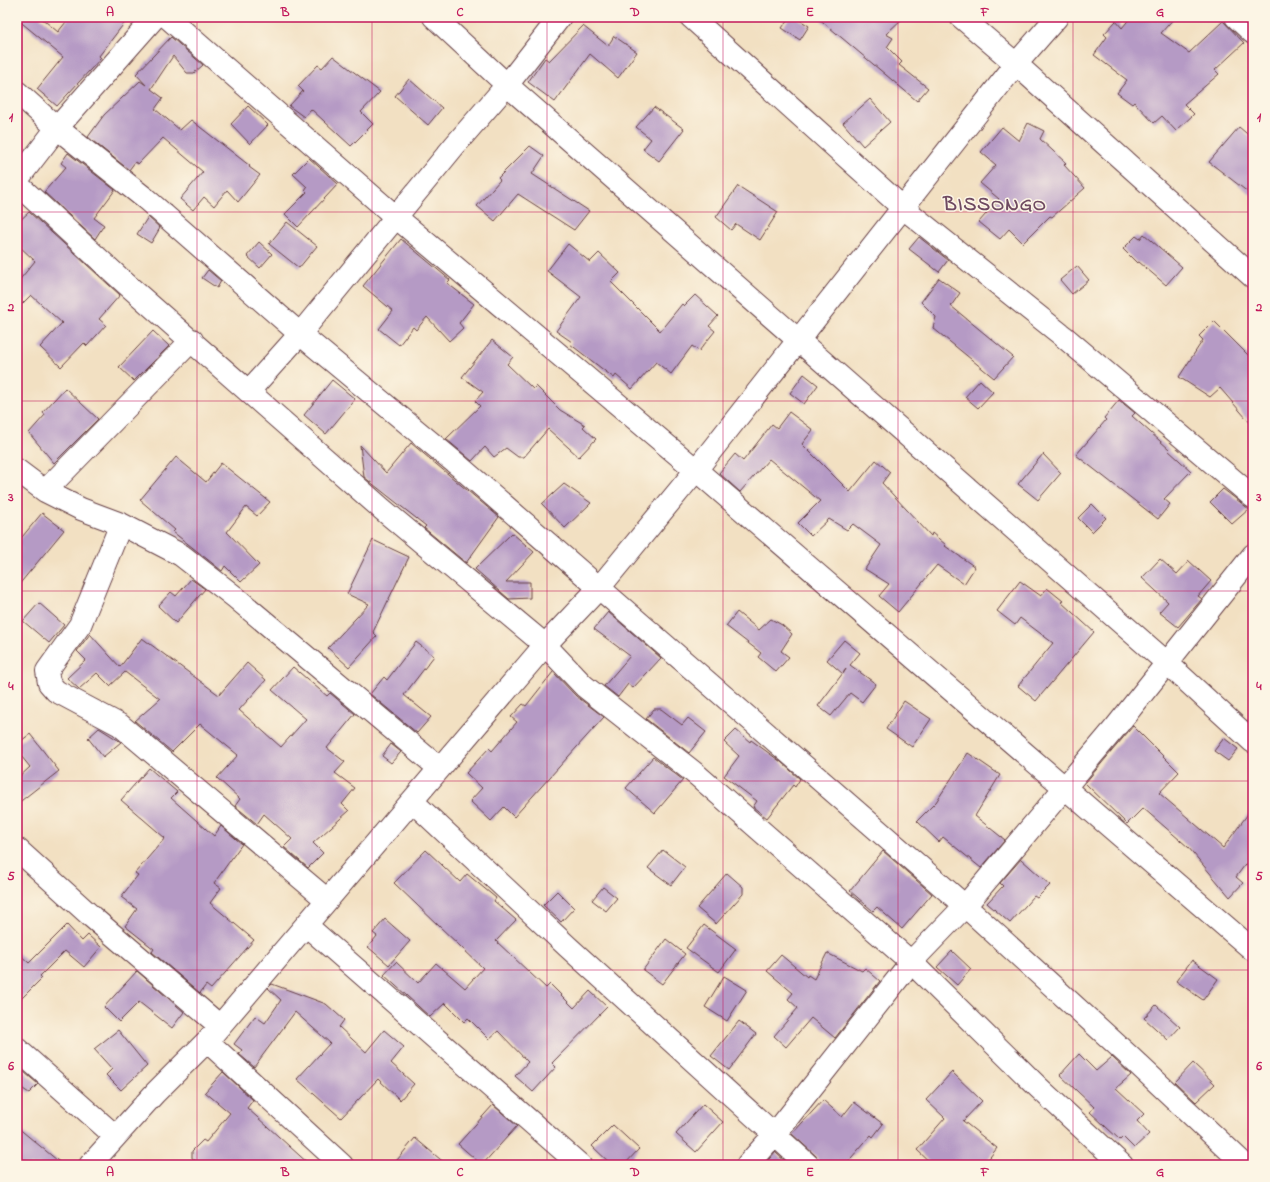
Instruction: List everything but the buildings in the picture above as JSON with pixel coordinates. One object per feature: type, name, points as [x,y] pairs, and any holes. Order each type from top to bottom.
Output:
[{"type":"street","points":[[17,180],[57,128],[155,17]]},
{"type":"street","points":[[167,17],[397,218],[696,470],[1065,786],[1253,950]]},
{"type":"street","points":[[434,17],[507,85],[1167,664],[1253,742]]},
{"type":"street","points":[[249,391],[300,334],[397,218],[455,145],[507,85],[560,17]]},
{"type":"street","points":[[691,17],[902,207],[1063,336],[1253,497]]},
{"type":"street","points":[[961,17],[1016,64],[1253,277]]},
{"type":"street","points":[[92,1164],[115,1136],[155,1093],[214,1034],[545,645],[599,588],[696,470],[1016,64],[1057,17]]},
{"type":"street","points":[[1236,17],[1253,33]]},
{"type":"street","points":[[17,92],[57,128],[146,199],[300,334],[459,466],[965,906],[1128,1055],[1244,1165]]},
{"type":"street","points":[[17,184],[86,248],[382,509],[545,645],[584,686],[696,775],[911,962],[1038,1087],[1122,1165]]},
{"type":"street","points":[[45,491],[192,340]]},
{"type":"street","points":[[18,474],[45,491],[81,510],[121,524],[181,555],[235,597],[439,768]]},
{"type":"street","points":[[121,524],[80,625],[47,671],[49,683],[56,691],[120,726],[327,900]]},
{"type":"street","points":[[747,1165],[774,1135],[911,962],[965,906],[1167,664],[1253,555]]},
{"type":"street","points":[[412,801],[808,1165]]},
{"type":"street","points":[[17,849],[92,917],[214,1034],[342,1165]]},
{"type":"street","points":[[306,925],[580,1165]]},
{"type":"street","points":[[17,1049],[115,1136]]},
{"type":"district","name":"BISSONGO","points":[[995,203]]}]
